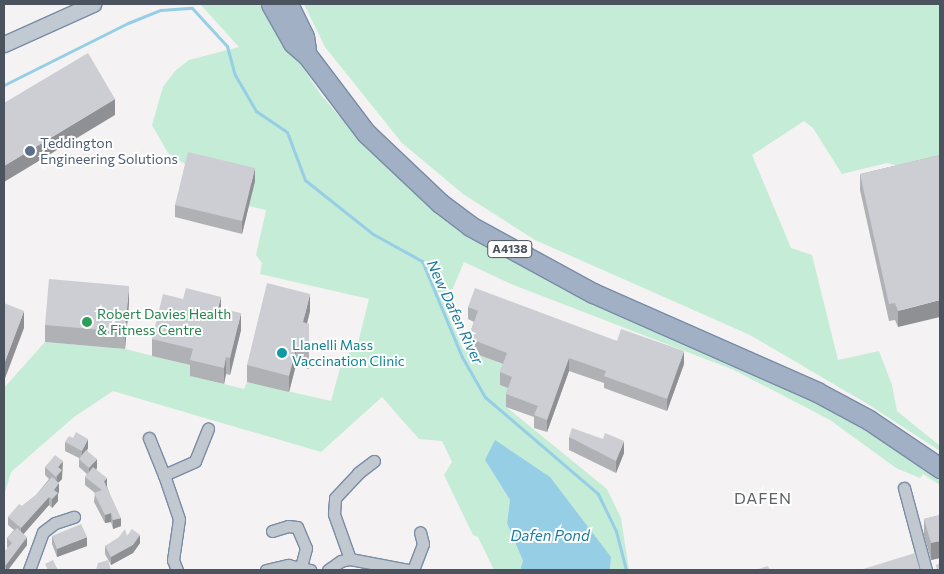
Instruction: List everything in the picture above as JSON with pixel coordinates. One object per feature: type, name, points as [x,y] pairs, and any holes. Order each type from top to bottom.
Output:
[{"type":"highway","name":"A4138","points":[[271,4],[293,42],[307,55],[366,133],[433,197],[470,226],[585,289],[817,392],[869,420],[940,468]]},
{"type":"highway","name":"A4138","points":[[288,4],[304,37],[307,55]]},
{"type":"main road","points":[[7,45],[93,4]]},
{"type":"street","points":[[164,474],[195,461],[208,429]]},
{"type":"street","points":[[149,438],[164,474],[179,519],[173,560],[177,570]]},
{"type":"street","points":[[350,559],[334,514],[335,498],[358,473],[374,462]]},
{"type":"street","points":[[904,488],[926,570]]},
{"type":"street","points":[[29,570],[43,532],[55,523],[74,517]]},
{"type":"street","points":[[266,570],[288,565],[306,568],[306,548],[298,527],[288,526],[272,532]]},
{"type":"street","points":[[413,570],[423,544],[420,532]]},
{"type":"street","points":[[328,570],[341,561],[350,559],[408,570]]},
{"type":"green space","points":[[200,4],[261,4],[321,95],[360,140],[400,179],[488,245],[522,266],[843,413],[940,476],[940,485],[923,474],[920,478],[896,468],[830,420],[734,370],[511,284],[464,262],[445,307],[463,349],[507,366],[500,385],[512,389],[506,407],[607,489],[621,518],[629,570],[610,570],[611,557],[485,460],[510,500],[507,523],[523,561],[520,570],[494,570],[478,537],[473,535],[444,475],[452,462],[442,441],[419,439],[382,397],[321,452],[113,391],[74,417],[11,472],[4,496],[4,388],[45,342],[125,349],[193,366],[191,376],[244,389],[247,382],[331,401],[342,361],[358,343],[369,299],[260,274],[262,263],[256,255],[266,210],[249,206],[168,153],[152,125],[163,87],[175,71],[189,60],[239,47]]},
{"type":"green space","points":[[304,4],[940,4],[940,164],[912,170],[887,163],[842,174],[813,128],[804,121],[752,155],[791,248],[812,255],[838,360],[879,351],[892,385],[897,411],[940,446],[940,451],[866,403],[750,335],[535,240],[463,194],[402,143],[325,47]]},
{"type":"water","name":"Dafen Pond","points":[[495,440],[550,477],[611,557],[610,570],[520,570],[523,561],[507,523],[510,500],[485,460]]},
{"type":"building","name":"Teddington Engineering Solutions","points":[[88,53],[115,99],[4,166],[4,103]]},
{"type":"building","points":[[188,152],[255,168],[242,221],[175,205]]},
{"type":"building","points":[[940,155],[940,300],[898,311],[895,303],[889,304],[860,174]]},
{"type":"building","name":"Robert Davies Health & Fitness Centre","points":[[49,279],[129,286],[125,332],[45,325]]},
{"type":"building","name":"Llanelli Mass Vaccination Clinic","points":[[267,283],[310,294],[303,322],[309,324],[309,352],[296,349],[289,376],[247,365]]},
{"type":"building","points":[[186,288],[221,297],[218,308],[241,313],[230,358],[226,357],[224,368],[190,360],[193,349],[152,339],[163,294],[183,299]]},
{"type":"building","points":[[475,288],[617,341],[621,329],[684,351],[667,399],[604,376],[606,371],[569,358],[547,420],[534,415],[538,406],[506,394],[512,377],[500,372],[507,353],[468,338],[478,311],[468,307]]},
{"type":"building","points":[[4,303],[24,311],[4,364]]},
{"type":"building","points":[[572,428],[603,439],[605,433],[624,441],[616,461],[569,437]]},
{"type":"building","points":[[76,432],[88,439],[82,451],[65,442],[69,436],[73,438]]},
{"type":"building","points":[[86,450],[97,459],[89,468],[79,459]]},
{"type":"building","points":[[55,455],[63,461],[58,467],[62,470],[56,477],[45,467]]},
{"type":"building","points":[[93,467],[107,478],[104,481],[121,518],[113,520],[111,513],[105,515],[94,493],[102,490],[85,477]]},
{"type":"building","points":[[52,477],[59,483],[54,490],[58,493],[52,499],[49,497],[21,528],[8,517],[19,504],[22,506],[36,495]]},
{"type":"building","points":[[940,515],[940,541],[931,543],[924,519]]},
{"type":"building","points":[[81,524],[87,537],[57,549],[52,536]]},
{"type":"building","points":[[17,528],[27,537],[6,565],[4,563],[4,552],[12,543],[7,538]]},
{"type":"building","points":[[125,529],[127,536],[132,529],[140,535],[133,545],[111,557],[105,546],[119,537]]},
{"type":"building","points":[[915,553],[920,570],[860,570]]},
{"type":"building","points":[[53,560],[58,570],[48,570],[45,564]]},
{"type":"building","points":[[108,560],[111,570],[96,570],[98,563]]},
{"type":"building","points":[[940,563],[940,570],[937,570],[936,565]]},
{"type":"building","points":[[768,566],[770,570],[755,570]]},
{"type":"waterway","name":"New Dafen River","points":[[4,85],[128,23],[161,10],[192,8],[227,46],[235,75],[256,111],[287,132],[305,180],[373,234],[422,261],[462,357],[485,397],[598,494],[616,531],[626,570]]},
{"type":"place","name":"Teddington Engineering Solutions","points":[[30,151]]},
{"type":"place","name":"Robert Davies Health & Fitness Centre","points":[[87,322]]},
{"type":"place","name":"Llanelli Mass Vaccination Clinic","points":[[282,353]]},
{"type":"district","name":"DAFEN","points":[[763,498]]}]
